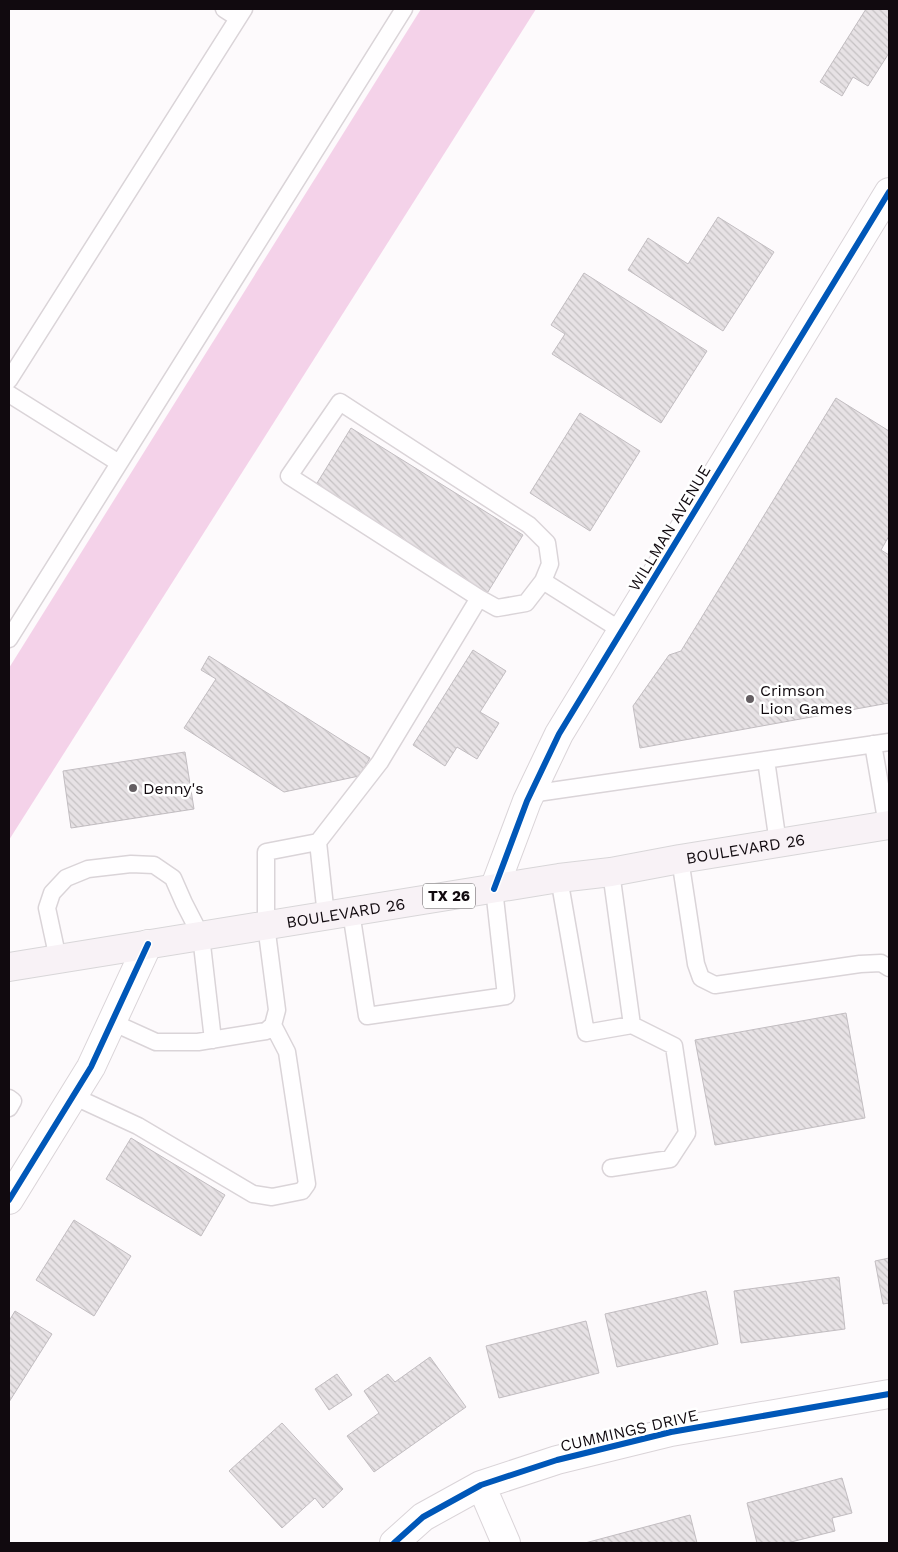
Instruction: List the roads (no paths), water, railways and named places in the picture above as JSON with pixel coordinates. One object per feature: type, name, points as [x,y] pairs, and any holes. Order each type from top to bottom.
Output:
[{"type":"main road","name":"BOULEVARD 26","points":[[9,967],[559,878],[611,872],[888,825]]},
{"type":"street","name":"WILLMAN AVENUE","points":[[494,889],[530,794],[558,734],[889,192]]},
{"type":"street","points":[[9,1198],[91,1067],[148,944]]},
{"type":"street","name":"CUMMINGS DRIVE","points":[[394,1543],[423,1517],[481,1485],[557,1460],[671,1432],[889,1394]]},
{"type":"street","points":[[481,1485],[506,1543]]},
{"type":"lane","points":[[9,380],[241,13],[224,9]]},
{"type":"lane","points":[[9,639],[404,9]]},
{"type":"lane","points":[[9,394],[119,463]]},
{"type":"lane","points":[[340,402],[529,525],[548,543],[550,564],[543,581],[526,603],[497,608],[289,476],[340,402]]},
{"type":"lane","points":[[543,581],[622,631]]},
{"type":"lane","points":[[112,1022],[156,1042],[213,1040],[266,1031],[273,1024],[277,1010],[266,925],[266,852],[318,842],[380,762],[479,598]]},
{"type":"lane","points":[[530,794],[889,742]]},
{"type":"lane","points":[[873,744],[888,825]]},
{"type":"lane","points":[[766,760],[778,843]]},
{"type":"lane","points":[[318,842],[366,1016],[506,996],[494,889]]},
{"type":"lane","points":[[680,859],[696,964],[701,978],[715,985],[860,964],[881,962],[889,968]]},
{"type":"lane","points":[[58,959],[47,908],[52,893],[66,878],[88,869],[131,864],[154,865],[173,878],[201,936],[213,1040]]},
{"type":"lane","points":[[611,872],[632,1025]]},
{"type":"lane","points":[[559,878],[586,1033],[632,1025],[674,1046],[687,1133],[670,1159],[610,1168]]},
{"type":"lane","points":[[72,1096],[138,1126],[253,1194],[272,1197],[302,1191],[306,1184],[287,1052],[273,1024]]},
{"type":"lane","points":[[9,1098],[13,1101],[9,1108]]},
{"type":"place","name":"Crimson Lion Games","points":[[750,699]]},
{"type":"place","name":"Denny's","points":[[133,788]]}]
